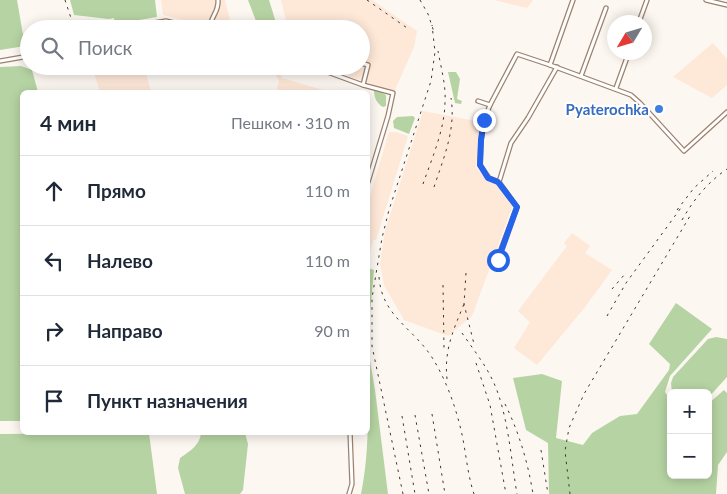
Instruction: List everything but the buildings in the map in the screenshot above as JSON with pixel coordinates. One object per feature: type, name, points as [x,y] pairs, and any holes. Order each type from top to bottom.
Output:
[{"type":"street","points":[[211,20],[219,8],[218,0]]},
{"type":"street","points":[[550,65],[573,0]]},
{"type":"street","points":[[642,15],[647,0]]},
{"type":"street","points":[[706,0],[727,6]]},
{"type":"street","points":[[581,76],[606,8]]},
{"type":"street","points":[[498,260],[517,207],[498,182],[488,178],[480,165],[481,140],[484,120],[490,105],[517,54],[616,88],[637,100],[684,151],[727,112]]},
{"type":"street","points":[[0,61],[20,58]]},
{"type":"street","points":[[616,88],[626,60]]},
{"type":"street","points":[[498,182],[511,143],[528,118],[557,67]]},
{"type":"street","points":[[336,75],[393,93],[370,175]]},
{"type":"street","points":[[363,85],[366,75]]},
{"type":"street","points":[[478,101],[490,105]]},
{"type":"street","points":[[349,494],[352,484],[350,435]]},
{"type":"shaded area","points":[[161,0],[225,0],[230,20],[182,20],[163,15]]},
{"type":"shaded area","points":[[281,0],[372,0],[417,31],[414,47],[394,92],[346,75],[370,75],[370,20],[286,20]]},
{"type":"shaded area","points":[[494,0],[533,0],[527,8]]},
{"type":"shaded area","points":[[713,43],[727,59],[727,85],[712,98],[673,77]]},
{"type":"shaded area","points":[[95,75],[146,75],[150,90],[99,90]]},
{"type":"shaded area","points":[[276,75],[323,90],[281,90],[277,89],[279,81]]},
{"type":"shaded area","points":[[423,111],[481,122],[476,167],[487,181],[497,184],[513,205],[472,316],[448,336],[404,320],[384,285],[380,264],[385,231]]},
{"type":"shaded area","points":[[389,132],[408,136],[376,240],[373,240],[370,252],[370,196]]},
{"type":"shaded area","points":[[572,233],[590,246],[585,253],[612,270],[585,307],[537,365],[514,348],[530,322],[518,311],[567,246],[564,243]]},
{"type":"green space","points":[[0,0],[17,0],[20,20],[20,47],[0,50]]},
{"type":"green space","points":[[70,0],[155,0],[157,17],[139,20],[114,20],[114,18],[74,15]]},
{"type":"green space","points":[[248,0],[269,0],[275,20],[256,20]]},
{"type":"green space","points":[[20,66],[20,75],[33,75],[37,90],[20,90],[20,421],[0,421],[0,67]]},
{"type":"green space","points":[[448,72],[456,72],[460,79],[457,99],[462,101],[461,104],[455,103]]},
{"type":"green space","points":[[377,90],[386,95],[386,106],[383,107],[376,100],[374,91]]},
{"type":"green space","points":[[413,116],[415,118],[409,134],[394,128],[393,121],[397,117]]},
{"type":"green space","points":[[370,269],[374,270],[370,313]]},
{"type":"green space","points":[[676,303],[712,329],[670,376],[665,392],[667,395],[667,479],[712,479],[712,400],[724,390],[727,393],[727,452],[718,465],[716,494],[549,494],[548,443],[526,430],[513,378],[542,374],[562,381],[556,438],[583,445],[592,433],[620,416],[637,414],[669,370],[670,364],[649,344]]},
{"type":"green space","points":[[716,337],[727,339],[727,377],[712,394],[712,389],[672,389],[673,377],[708,339]]},
{"type":"green space","points":[[370,361],[388,494],[361,494],[367,435],[370,435]]},
{"type":"green space","points":[[0,434],[149,435],[157,494],[0,494]]},
{"type":"green space","points":[[200,435],[246,435],[248,444],[243,490],[240,494],[185,494],[178,468],[180,458],[197,444]]},
{"type":"railway","points":[[65,0],[72,20]]},
{"type":"railway","points":[[367,0],[410,30]]},
{"type":"railway","points":[[420,0],[428,14],[434,32]]},
{"type":"railway","points":[[403,494],[372,346],[372,298],[382,238],[389,210],[431,81],[435,52],[432,25]]},
{"type":"railway","points":[[423,184],[443,122],[445,89],[438,51]]},
{"type":"railway","points":[[434,187],[450,132],[452,121],[451,98]]},
{"type":"railway","points":[[682,220],[702,192],[727,169]]},
{"type":"railway","points":[[677,210],[694,188],[713,171]]},
{"type":"railway","points":[[607,316],[626,283],[683,205]]},
{"type":"railway","points":[[570,494],[565,451],[569,428],[584,394],[690,216]]},
{"type":"railway","points":[[466,273],[464,304],[474,344]]},
{"type":"railway","points":[[612,289],[625,274]]},
{"type":"railway","points":[[379,277],[381,291],[392,312],[425,348],[438,367],[446,384],[461,430],[474,494]]},
{"type":"railway","points":[[443,285],[444,348]]},
{"type":"railway","points":[[447,379],[448,350],[464,304]]},
{"type":"railway","points":[[462,333],[479,357],[498,394],[506,422],[517,494]]},
{"type":"railway","points":[[476,363],[490,405],[506,494]]},
{"type":"railway","points":[[505,404],[522,448],[533,494]]},
{"type":"railway","points":[[432,414],[445,494]]},
{"type":"railway","points":[[415,415],[429,494]]},
{"type":"railway","points":[[402,416],[415,494]]},
{"type":"railway","points":[[541,450],[548,494]]},
{"type":"place","name":"Pyaterochka","points":[[659,109]]},
{"type":"route","points":[[484,120],[480,165],[488,178],[498,182],[517,207],[498,260]]}]
